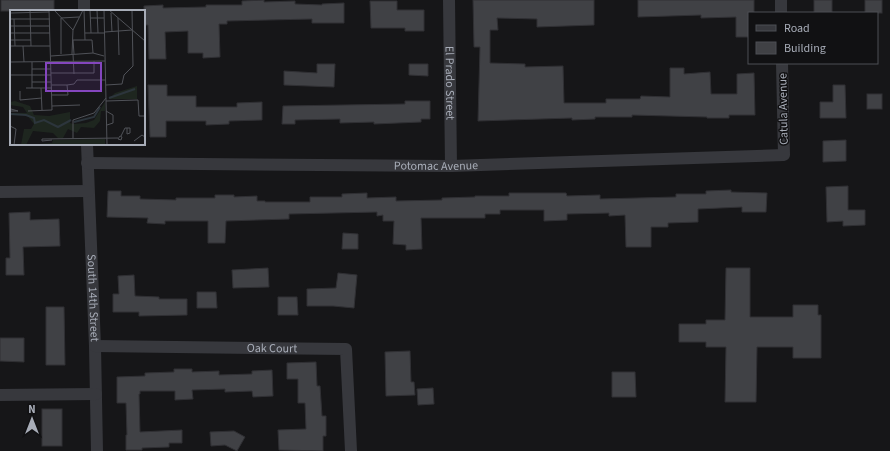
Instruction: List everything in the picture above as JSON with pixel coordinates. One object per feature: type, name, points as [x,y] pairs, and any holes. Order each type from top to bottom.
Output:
[{"type":"street","name":"El Prado Street","points":[[449,0],[451,166]]},
{"type":"street","points":[[781,0],[781,12]]},
{"type":"street","name":"Catula Avenue","points":[[782,64],[784,155]]},
{"type":"street","name":"South 14th Street","points":[[87,145],[95,346],[97,451]]},
{"type":"street","name":"Potomac Avenue","points":[[87,162],[451,166],[784,155]]},
{"type":"street","points":[[0,192],[88,191]]},
{"type":"street","name":"Oak Court","points":[[95,346],[346,349],[351,451]]},
{"type":"street","points":[[0,395],[96,394]]},
{"type":"building","points":[[1,0],[54,0],[54,10],[1,11]]},
{"type":"building","points":[[473,0],[594,0],[594,25],[537,27],[537,19],[497,18],[498,30],[490,30],[490,63],[525,64],[525,67],[563,66],[564,103],[606,103],[606,99],[640,99],[641,96],[670,97],[670,68],[684,68],[684,74],[710,72],[711,94],[737,94],[737,74],[754,73],[755,115],[729,115],[729,118],[707,118],[632,115],[632,117],[595,117],[595,119],[572,120],[572,118],[478,121],[480,47],[474,47]]},
{"type":"building","points":[[638,0],[754,0],[754,12],[748,12],[748,37],[736,37],[736,17],[701,18],[701,15],[638,17]]},
{"type":"building","points":[[814,0],[832,0],[832,12],[814,12]]},
{"type":"building","points":[[865,0],[882,0],[882,13],[865,12]]},
{"type":"building","points":[[242,1],[295,1],[295,4],[322,5],[344,3],[344,23],[312,23],[312,19],[227,21],[227,24],[219,24],[220,57],[203,58],[203,53],[188,53],[188,31],[165,32],[166,59],[149,59],[148,25],[145,25],[144,6],[163,5],[163,8],[206,7],[206,5],[242,5]]},
{"type":"building","points":[[370,1],[397,1],[397,10],[424,10],[424,31],[405,31],[405,28],[371,28]]},
{"type":"building","points":[[317,64],[335,64],[334,87],[284,85],[284,71],[317,73]]},
{"type":"building","points":[[409,64],[428,64],[428,76],[409,75]]},
{"type":"building","points":[[148,85],[167,85],[167,96],[196,96],[196,107],[237,107],[237,103],[262,102],[262,120],[229,121],[229,124],[206,125],[206,121],[166,121],[166,137],[150,137]]},
{"type":"building","points":[[833,85],[845,85],[846,118],[820,118],[820,102],[833,102]]},
{"type":"building","points":[[867,94],[882,94],[882,109],[867,109]]},
{"type":"building","points":[[405,101],[430,101],[430,119],[421,119],[421,122],[374,124],[374,122],[340,123],[340,119],[295,120],[295,124],[282,124],[283,106],[405,104]]},
{"type":"building","points":[[846,140],[846,161],[823,162],[823,141]]},
{"type":"building","points":[[848,186],[848,210],[865,210],[865,225],[843,226],[843,221],[827,222],[826,187]]},
{"type":"building","points":[[731,190],[731,192],[767,193],[766,212],[742,212],[742,207],[698,209],[698,222],[668,223],[668,227],[651,227],[651,247],[626,247],[625,215],[609,216],[609,213],[567,214],[567,220],[544,221],[544,210],[500,210],[500,214],[485,214],[485,218],[421,218],[422,249],[406,250],[406,245],[393,244],[394,221],[383,221],[383,215],[377,216],[377,212],[289,214],[289,219],[226,221],[225,243],[208,243],[208,221],[165,221],[165,224],[147,223],[148,218],[107,217],[108,191],[121,191],[121,196],[140,196],[140,199],[176,200],[176,198],[215,198],[215,195],[234,195],[234,197],[257,196],[257,201],[265,202],[310,202],[310,197],[342,197],[342,194],[367,193],[367,198],[396,197],[396,201],[442,200],[442,198],[475,196],[509,196],[509,193],[566,193],[567,196],[600,195],[600,199],[676,197],[676,194],[706,194],[706,191]]},
{"type":"building","points":[[30,212],[30,220],[59,219],[60,246],[23,247],[24,275],[6,275],[6,258],[10,258],[9,213]]},
{"type":"building","points":[[343,233],[358,234],[358,249],[342,249]]},
{"type":"building","points":[[268,268],[269,287],[233,288],[232,270]]},
{"type":"building","points":[[726,268],[750,268],[750,317],[793,317],[793,305],[818,305],[818,315],[821,315],[821,358],[793,358],[793,347],[757,347],[756,402],[725,402],[726,347],[706,347],[706,342],[679,342],[679,324],[706,324],[706,320],[725,320]]},
{"type":"building","points":[[338,273],[357,275],[354,308],[307,306],[307,289],[336,288]]},
{"type":"building","points":[[134,275],[135,296],[159,297],[159,299],[187,299],[187,315],[139,316],[139,312],[113,312],[113,294],[119,294],[118,276]]},
{"type":"building","points":[[197,292],[216,292],[217,308],[197,308]]},
{"type":"building","points":[[278,297],[297,297],[298,315],[278,315]]},
{"type":"building","points":[[46,307],[64,307],[65,365],[46,365]]},
{"type":"building","points":[[0,338],[24,338],[24,362],[0,361]]},
{"type":"building","points":[[410,351],[411,382],[414,382],[415,395],[386,396],[385,352]]},
{"type":"building","points":[[316,362],[317,386],[320,386],[322,416],[326,416],[326,436],[323,436],[323,451],[279,450],[278,430],[306,429],[305,403],[298,403],[298,379],[287,379],[287,363]]},
{"type":"building","points":[[174,369],[192,369],[192,372],[219,371],[219,375],[252,374],[252,371],[272,370],[273,396],[253,397],[252,391],[225,392],[225,389],[192,390],[193,399],[175,400],[175,391],[140,391],[140,432],[182,430],[182,443],[169,443],[169,447],[126,450],[126,403],[117,403],[117,377],[145,376],[145,373],[174,372]]},
{"type":"building","points":[[612,372],[635,372],[636,397],[612,397]]},
{"type":"building","points":[[433,388],[434,404],[418,405],[417,389]]},
{"type":"building","points":[[42,409],[62,409],[62,446],[42,446]]},
{"type":"building","points":[[234,431],[245,437],[237,451],[225,445],[211,446],[210,432]]}]
